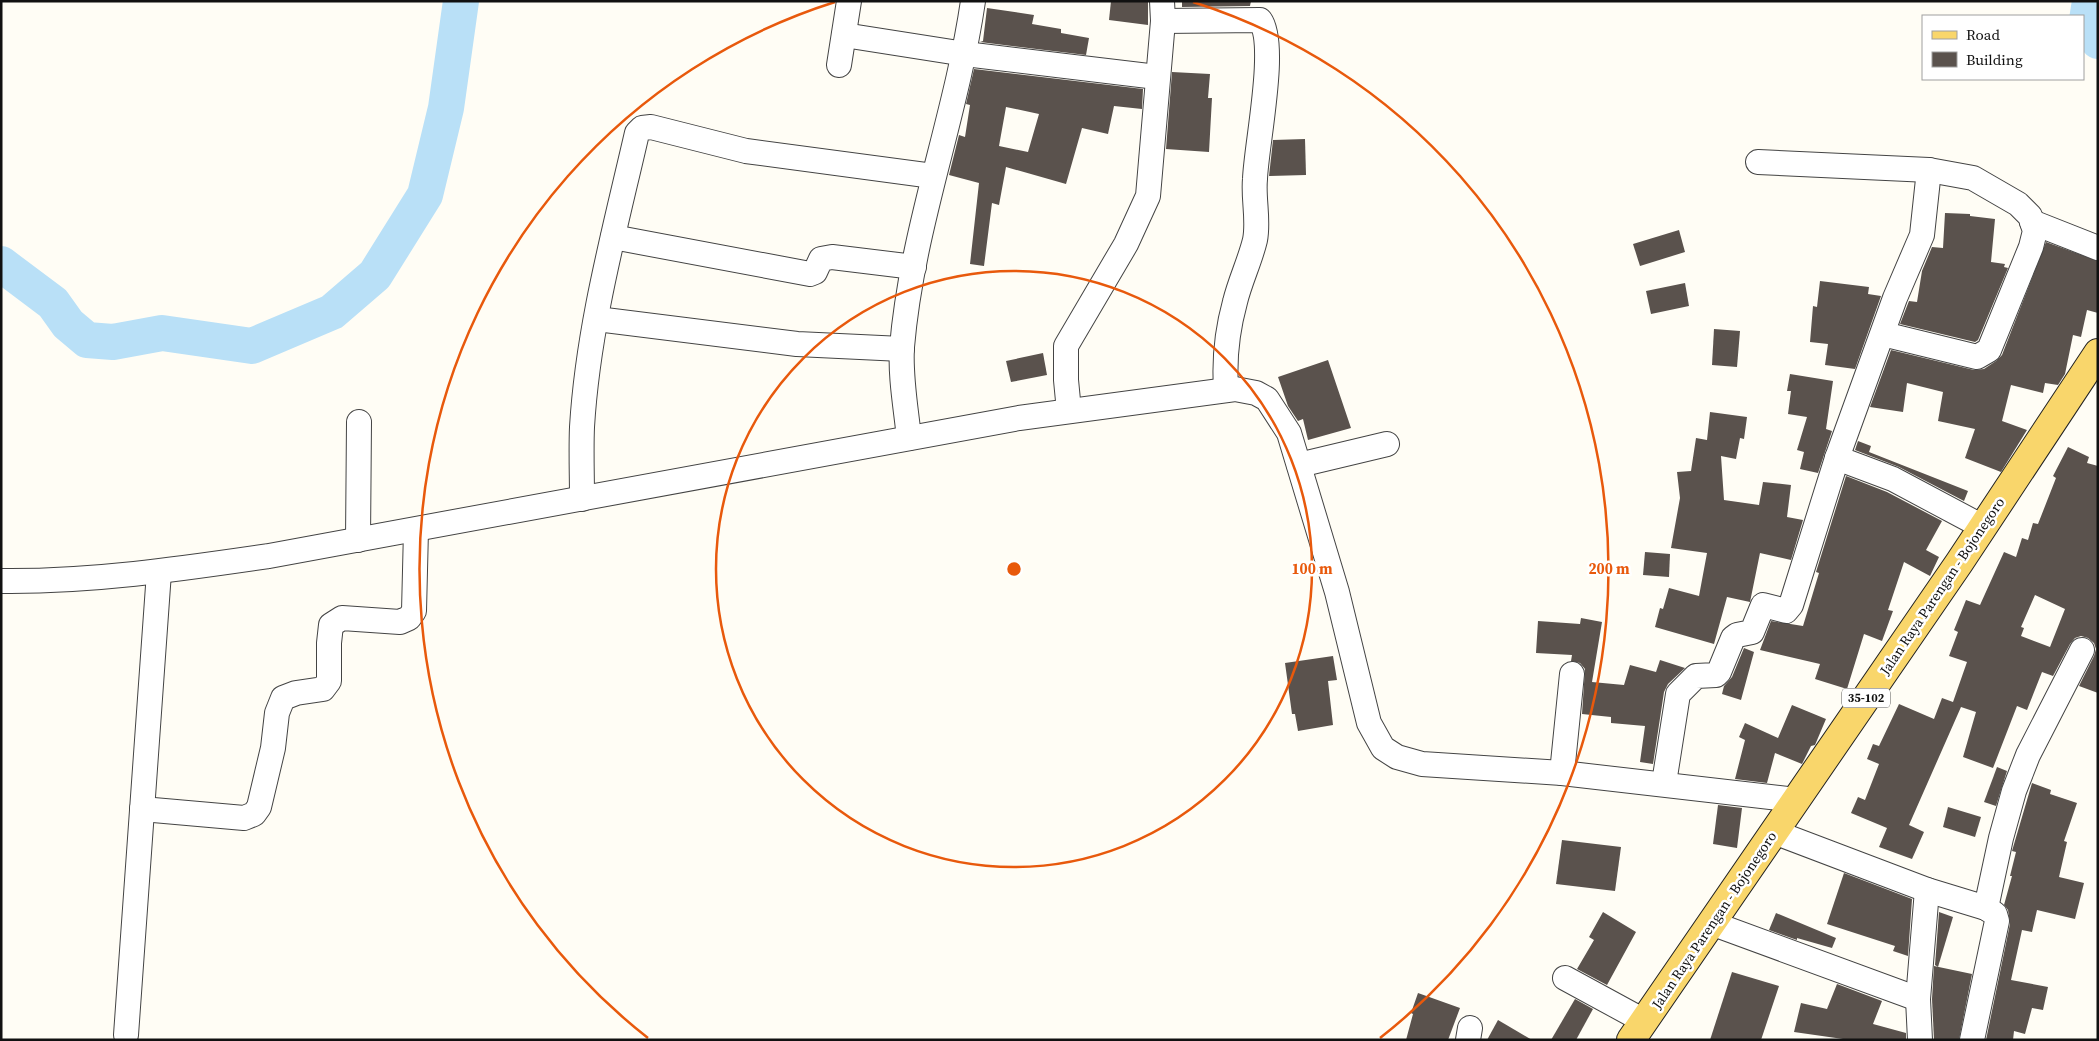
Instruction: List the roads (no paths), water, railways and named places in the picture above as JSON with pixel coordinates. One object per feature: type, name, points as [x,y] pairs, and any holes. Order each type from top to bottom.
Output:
[{"type":"main road","name":"Jalan Raya Parengan - Bojonegoro","points":[[1639,1034],[1711,923],[1983,527],[2098,353]]},
{"type":"street","points":[[839,65],[849,1]]},
{"type":"street","points":[[909,438],[902,374],[902,349],[914,267],[933,176],[965,54],[973,1]]},
{"type":"street","points":[[1069,411],[1066,380],[1066,346],[1126,244],[1148,196],[1163,11],[1260,20],[1266,34],[1266,70],[1255,161],[1255,238],[1235,301],[1227,340],[1225,361],[1226,388]]},
{"type":"street","points":[[844,35],[965,54],[1158,77]]},
{"type":"street","points":[[582,499],[582,428],[588,372],[613,237],[637,132],[642,128],[650,127],[746,151],[933,176]]},
{"type":"street","points":[[1758,162],[1929,170],[1973,178],[2018,204],[2030,216],[2035,231],[2031,248],[1989,350],[1984,355],[1977,357],[1883,334]]},
{"type":"street","points":[[1664,783],[1678,694],[1681,689],[1696,676],[1716,675],[1720,672],[1733,638],[1737,635],[1752,632],[1764,605],[1786,611],[1789,609],[1837,458],[1896,298],[1922,235],[1929,170]]},
{"type":"street","points":[[2032,222],[2098,248]]},
{"type":"street","points":[[613,237],[810,274],[815,272],[821,259],[832,257],[914,267]]},
{"type":"street","points":[[597,319],[797,344],[902,349]]},
{"type":"street","points":[[1,581],[80,580],[159,572],[269,556],[909,438],[1069,411],[1226,388],[1256,393],[1267,399],[1289,433],[1337,592],[1369,723],[1383,748],[1397,757],[1422,764],[1562,773],[1664,783],[1796,800]]},
{"type":"street","points":[[358,422],[358,540]]},
{"type":"street","points":[[1299,465],[1387,444]]},
{"type":"street","points":[[1837,458],[1893,479],[1983,527]]},
{"type":"street","points":[[142,809],[244,818],[254,814],[258,807],[274,748],[277,713],[283,698],[296,693],[323,689],[329,681],[331,625],[342,618],[400,622],[409,618],[414,611],[416,530]]},
{"type":"street","points":[[126,1036],[159,572]]},
{"type":"street","points":[[1986,908],[2001,838],[2014,791],[2028,755],[2082,650]]},
{"type":"street","points":[[1562,773],[1572,674]]},
{"type":"street","points":[[1774,832],[1927,890],[1986,908],[1995,914],[1998,921],[1972,1040]]},
{"type":"street","points":[[1920,1040],[1918,999],[1927,890]]},
{"type":"street","points":[[1711,923],[1918,999]]},
{"type":"street","points":[[1565,978],[1639,1034]]},
{"type":"waterway","points":[[1,264],[53,303],[68,324],[87,340],[113,342],[162,333],[252,346],[332,312],[375,275],[425,195],[446,108],[461,1]]},
{"type":"waterway","points":[[2090,1],[2087,20],[2098,41]]}]
